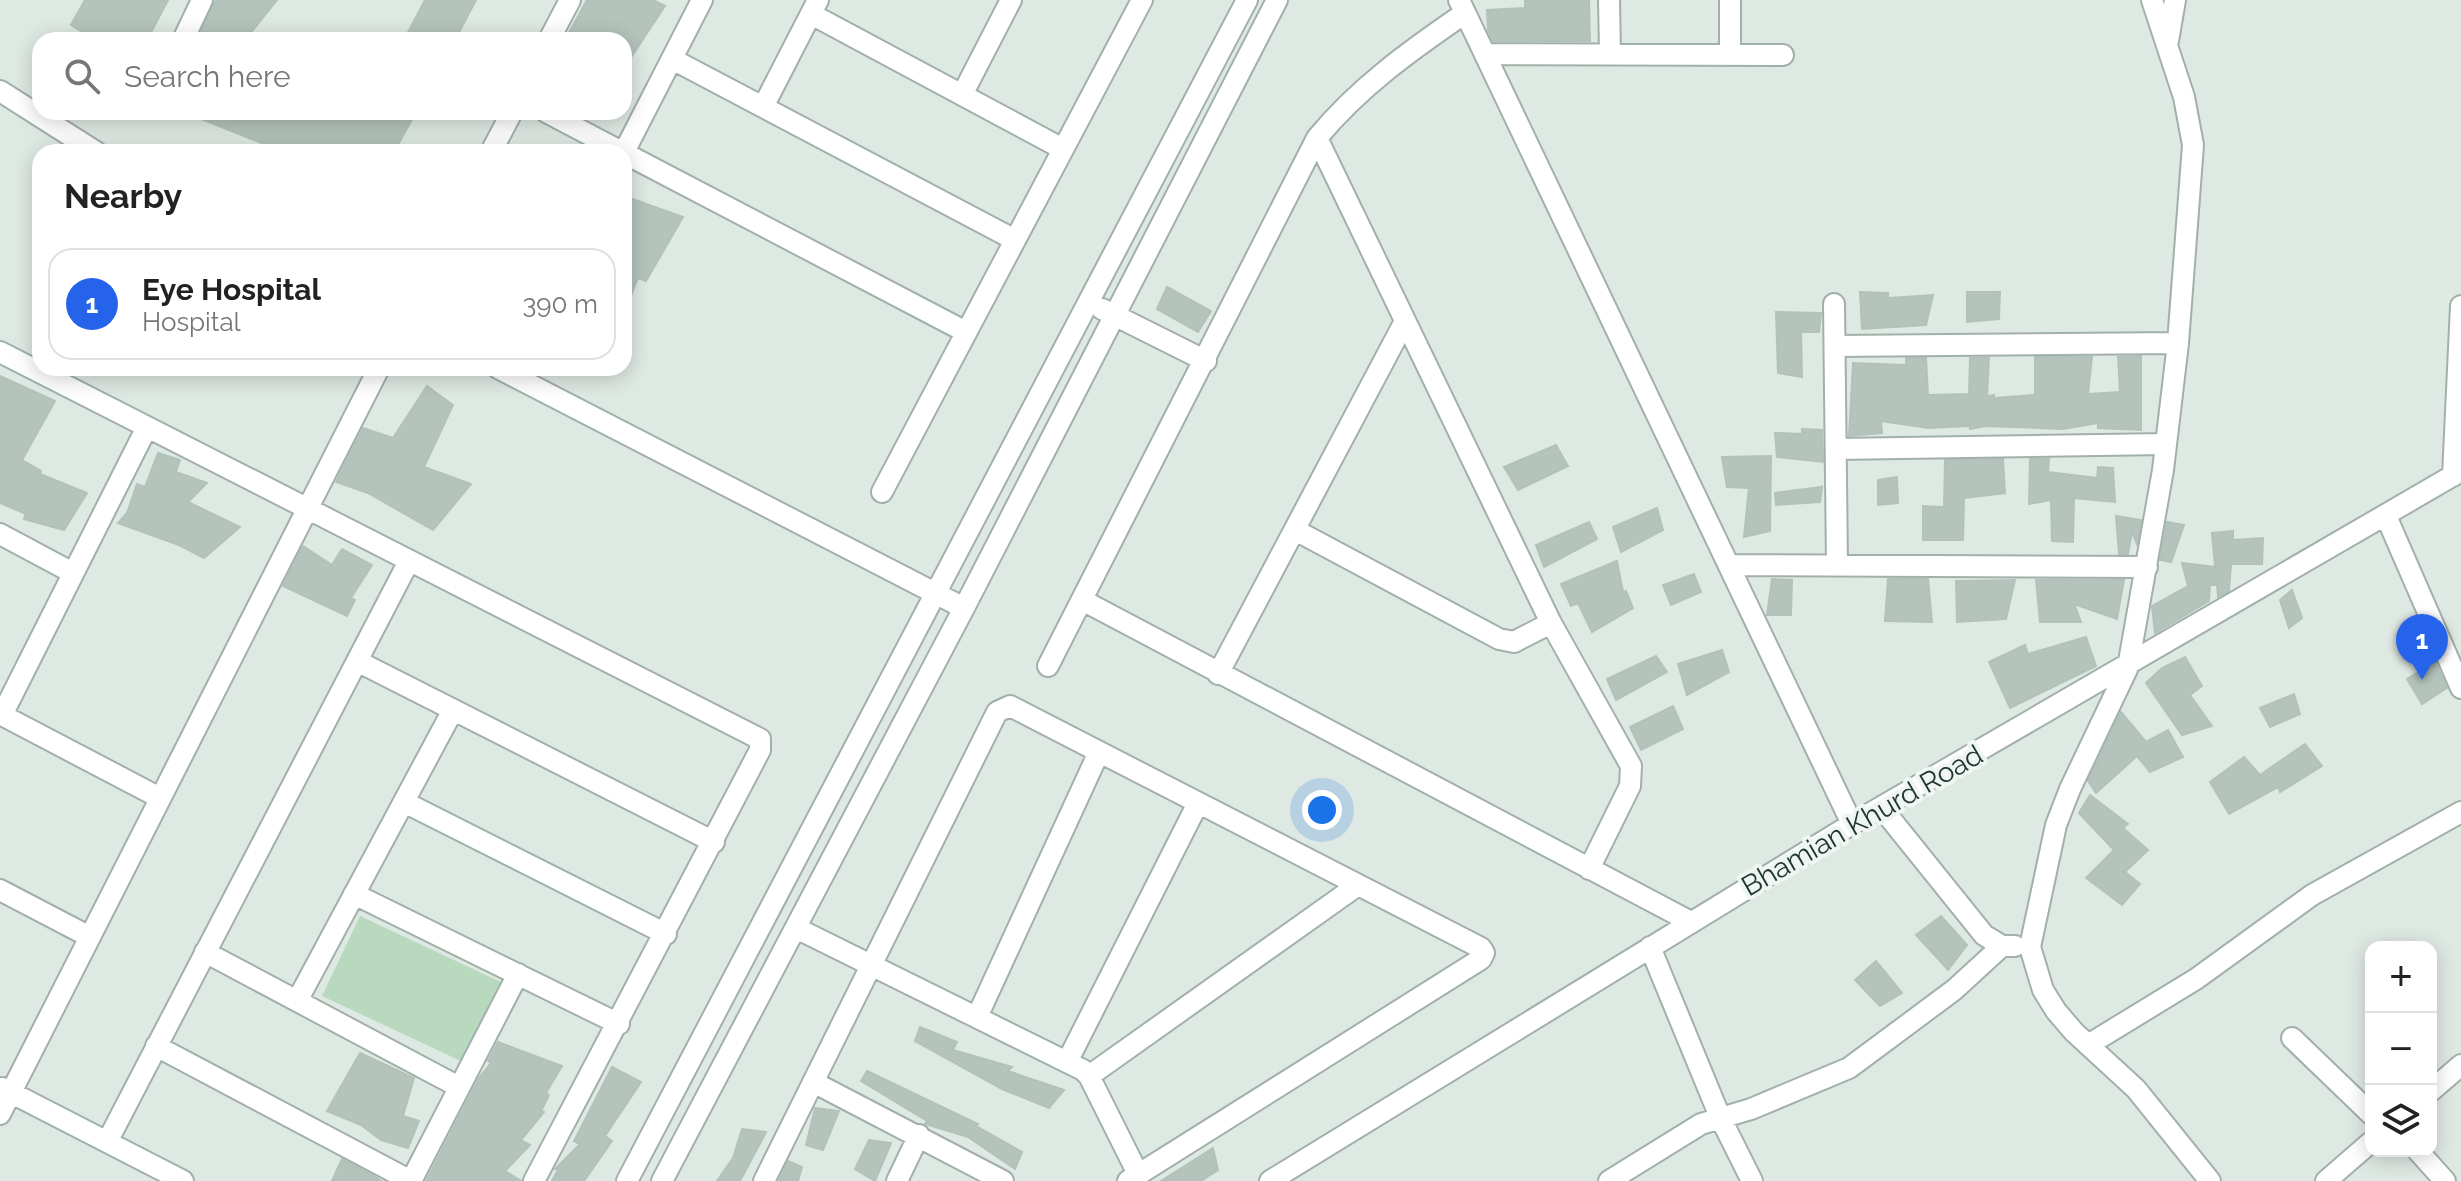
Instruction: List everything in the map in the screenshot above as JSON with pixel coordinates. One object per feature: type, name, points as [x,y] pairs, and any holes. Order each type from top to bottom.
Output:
[{"type":"street","points":[[187,32],[202,0]]},
{"type":"street","points":[[553,32],[570,0]]},
{"type":"street","points":[[627,144],[702,0]]},
{"type":"street","points":[[963,93],[1011,0]]},
{"type":"street","points":[[882,492],[1142,0]]},
{"type":"street","points":[[627,1181],[1247,0]]},
{"type":"street","points":[[662,1181],[964,608],[1277,0]]},
{"type":"street","points":[[1609,0],[1610,53]]},
{"type":"street","points":[[1730,0],[1730,54]]},
{"type":"street","points":[[2152,0],[2184,97],[2193,145],[2178,343],[2166,444],[2128,667],[2056,825],[2030,947],[2043,990],[2088,1045],[2136,1089],[2210,1181]]},
{"type":"street","points":[[2168,45],[2175,0]]},
{"type":"street","points":[[1048,666],[1317,138],[1343,107],[1462,6],[1852,824]]},
{"type":"street","points":[[763,107],[814,7],[1063,149]]},
{"type":"street","points":[[1485,54],[1783,55]]},
{"type":"street","points":[[672,59],[1015,240]]},
{"type":"street","points":[[0,91],[32,111]]},
{"type":"street","points":[[46,120],[83,144]]},
{"type":"street","points":[[495,144],[508,120]]},
{"type":"street","points":[[561,120],[608,144]]},
{"type":"street","points":[[1317,138],[1551,623],[1631,766],[1633,776],[1589,869]]},
{"type":"street","points":[[632,157],[966,332]]},
{"type":"street","points":[[1088,301],[1206,361]]},
{"type":"street","points":[[1834,304],[1837,565]]},
{"type":"street","points":[[2457,473],[2461,306]]},
{"type":"street","points":[[1218,674],[1404,323]]},
{"type":"street","points":[[1835,346],[2178,343]]},
{"type":"street","points":[[0,352],[32,368]]},
{"type":"street","points":[[47,376],[760,739],[760,750],[714,842],[534,1181]]},
{"type":"street","points":[[0,1114],[5,1090],[90,937],[375,376]]},
{"type":"street","points":[[513,376],[964,608]]},
{"type":"street","points":[[147,427],[1,715],[160,798]]},
{"type":"street","points":[[1836,449],[2166,444]]},
{"type":"street","name":"Bhamian Khurd Road","points":[[1270,1181],[1301,1173],[1650,947],[1852,824],[2128,667],[2457,473]]},
{"type":"street","points":[[2386,516],[2461,688]]},
{"type":"street","points":[[1295,530],[1499,639],[1514,642],[1551,623]]},
{"type":"street","points":[[0,534],[73,573]]},
{"type":"street","points":[[107,1142],[409,561]]},
{"type":"street","points":[[1729,565],[2147,567]]},
{"type":"street","points":[[1082,600],[1691,922]]},
{"type":"street","points":[[357,661],[714,842]]},
{"type":"street","points":[[764,1181],[815,1083],[869,967],[1000,708],[1010,706],[1481,948],[1481,959],[1133,1178],[1089,1076],[1067,1062],[869,967],[796,928]]},
{"type":"street","points":[[297,1001],[453,710]]},
{"type":"street","points":[[977,1017],[1099,752]]},
{"type":"street","points":[[404,802],[666,934]]},
{"type":"street","points":[[1067,1062],[1198,803]]},
{"type":"street","points":[[1881,807],[1984,935],[2002,946],[2030,947]]},
{"type":"street","points":[[2088,1045],[2196,979],[2312,895],[2461,812]]},
{"type":"street","points":[[1089,1076],[1358,885]]},
{"type":"street","points":[[0,890],[90,937]]},
{"type":"street","points":[[354,894],[619,1024]]},
{"type":"street","points":[[1609,1181],[1635,1162],[1720,1117],[1751,1109],[1849,1068],[1954,990],[2002,946]]},
{"type":"street","points":[[1650,947],[1720,1117],[1752,1181]]},
{"type":"street","points":[[205,952],[459,1087]]},
{"type":"street","points":[[156,1046],[411,1181],[518,974]]},
{"type":"street","points":[[2292,1038],[2365,1108]]},
{"type":"street","points":[[2437,1086],[2461,1065]]},
{"type":"street","points":[[815,1083],[1003,1181]]},
{"type":"street","points":[[5,1090],[107,1142],[146,1172],[183,1181]]},
{"type":"street","points":[[897,1181],[919,1135]]},
{"type":"street","points":[[2326,1181],[2365,1147]]},
{"type":"street","points":[[2423,1157],[2445,1181]]},
{"type":"green space","points":[[360,916],[503,983],[465,1063],[322,996]]},
{"type":"building","points":[[85,0],[168,0],[151,32],[82,32],[71,25]]},
{"type":"building","points":[[216,0],[277,0],[251,32],[201,32]]},
{"type":"building","points":[[425,0],[476,0],[459,32],[408,32]]},
{"type":"building","points":[[587,0],[653,0],[665,6],[632,56],[632,32],[569,32]]},
{"type":"building","points":[[1525,0],[1589,0],[1590,41],[1493,41],[1488,30],[1487,10],[1525,8]]},
{"type":"building","points":[[204,120],[412,120],[398,144],[264,144]]},
{"type":"building","points":[[632,199],[683,217],[646,281],[638,278],[632,293]]},
{"type":"building","points":[[1167,287],[1211,311],[1198,332],[1157,309]]},
{"type":"building","points":[[1860,292],[1888,293],[1888,298],[1933,295],[1926,325],[1862,329]]},
{"type":"building","points":[[1967,292],[2000,292],[1999,319],[1967,322]]},
{"type":"building","points":[[1776,312],[1821,313],[1819,332],[1801,332],[1802,377],[1778,373]]},
{"type":"building","points":[[2141,356],[2141,430],[2098,428],[2098,423],[2063,429],[1986,426],[1970,429],[1970,426],[1928,428],[1881,421],[1882,433],[1849,436],[1853,363],[1906,365],[1906,358],[1926,358],[1928,395],[1969,394],[1970,358],[1989,358],[1987,396],[1994,395],[1994,398],[2035,395],[2035,357],[2092,357],[2088,394],[2120,392],[2118,357]]},
{"type":"building","points":[[0,376],[55,401],[22,460],[41,471],[40,474],[87,493],[64,530],[24,519],[26,514],[0,503]]},
{"type":"building","points":[[427,386],[453,405],[424,467],[471,484],[433,530],[368,493],[336,482],[363,428],[393,438]]},
{"type":"building","points":[[1802,429],[1822,430],[1823,462],[1777,457],[1775,433],[1802,434]]},
{"type":"building","points":[[1556,445],[1568,466],[1518,490],[1504,467]]},
{"type":"building","points":[[158,453],[180,460],[176,472],[207,483],[188,502],[240,527],[204,558],[179,545],[118,523],[127,513],[137,484],[145,487]]},
{"type":"building","points":[[1771,456],[1770,531],[1744,537],[1749,488],[1727,487],[1722,457]]},
{"type":"building","points":[[2003,459],[2005,493],[1964,498],[1963,540],[1923,540],[1923,506],[1944,507],[1945,460]]},
{"type":"building","points":[[2030,459],[2049,459],[2048,472],[2097,478],[2098,467],[2113,468],[2115,502],[2074,498],[2073,542],[2052,541],[2051,500],[2029,504]]},
{"type":"building","points":[[1897,477],[1898,503],[1878,505],[1878,480]]},
{"type":"building","points":[[1822,487],[1820,502],[1776,505],[1775,493]]},
{"type":"building","points":[[1657,508],[1663,530],[1621,552],[1613,527]]},
{"type":"building","points":[[2116,516],[2141,520],[2137,544],[2132,532],[2128,554],[2119,554]]},
{"type":"building","points":[[1589,522],[1597,539],[1544,567],[1536,545]]},
{"type":"building","points":[[2167,522],[2184,525],[2171,562],[2160,560]]},
{"type":"building","points":[[2233,531],[2233,540],[2263,538],[2262,564],[2231,564],[2229,591],[2218,597],[2217,585],[2210,585],[2209,601],[2155,633],[2152,606],[2188,586],[2182,563],[2215,567],[2212,533]]},
{"type":"building","points":[[303,546],[332,565],[342,549],[372,565],[351,598],[355,600],[347,616],[283,586]]},
{"type":"building","points":[[1617,561],[1623,592],[1626,591],[1633,608],[1592,632],[1578,603],[1571,606],[1561,584]]},
{"type":"building","points":[[1694,574],[1701,592],[1671,605],[1663,585]]},
{"type":"building","points":[[1772,579],[1792,580],[1791,615],[1767,615]]},
{"type":"building","points":[[1888,579],[1928,579],[1932,622],[1885,621]]},
{"type":"building","points":[[2015,580],[2006,619],[1957,622],[1956,581]]},
{"type":"building","points":[[2036,580],[2124,580],[2117,619],[2074,604],[2081,622],[2040,622]]},
{"type":"building","points":[[2292,590],[2302,618],[2289,628],[2280,600]]},
{"type":"building","points":[[2086,637],[2096,666],[2010,708],[1989,662],[2025,645],[2028,654]]},
{"type":"building","points":[[1722,650],[1729,672],[1687,695],[1678,664]]},
{"type":"building","points":[[1656,656],[1667,672],[1616,700],[1607,679]]},
{"type":"building","points":[[2185,657],[2202,686],[2190,695],[2212,726],[2182,735],[2146,683],[2162,668]]},
{"type":"building","points":[[2435,662],[2447,688],[2422,704],[2407,679]]},
{"type":"building","points":[[2294,694],[2300,714],[2270,727],[2260,708]]},
{"type":"building","points":[[1673,706],[1683,729],[1641,750],[1630,727]]},
{"type":"building","points":[[2121,712],[2146,742],[2168,730],[2183,757],[2150,772],[2137,756],[2096,793],[2088,781]]},
{"type":"building","points":[[2305,744],[2322,766],[2280,792],[2278,787],[2229,814],[2210,782],[2244,757],[2260,775]]},
{"type":"building","points":[[2090,795],[2128,824],[2123,828],[2148,850],[2125,872],[2140,884],[2122,905],[2086,878],[2114,850],[2079,813]]},
{"type":"building","points":[[1941,916],[1967,945],[1948,970],[1916,935]]},
{"type":"building","points":[[1876,961],[1902,993],[1880,1006],[1855,980]]},
{"type":"building","points":[[920,1027],[957,1042],[953,1050],[1012,1067],[1008,1071],[1064,1090],[1049,1108],[1002,1089],[915,1041]]},
{"type":"building","points":[[498,1042],[562,1066],[546,1093],[549,1095],[541,1111],[544,1112],[521,1140],[530,1145],[505,1171],[521,1181],[426,1181],[479,1078],[491,1063],[488,1061]]},
{"type":"building","points":[[360,1053],[414,1078],[403,1116],[419,1121],[408,1148],[381,1140],[361,1125],[327,1111]]},
{"type":"building","points":[[612,1067],[641,1082],[605,1136],[612,1141],[584,1181],[552,1181],[558,1170],[555,1169],[580,1144],[574,1141]]},
{"type":"building","points":[[867,1071],[978,1124],[976,1126],[1022,1152],[1015,1169],[968,1137],[925,1124],[927,1121],[861,1081]]},
{"type":"building","points":[[815,1108],[839,1111],[823,1150],[806,1145]]},
{"type":"building","points":[[742,1129],[766,1132],[740,1181],[717,1181],[733,1158]]},
{"type":"building","points":[[869,1140],[891,1143],[875,1181],[855,1169]]},
{"type":"building","points":[[1213,1148],[1218,1170],[1201,1181],[1161,1181]]},
{"type":"building","points":[[342,1159],[374,1176],[381,1181],[332,1181]]},
{"type":"building","points":[[788,1161],[802,1167],[798,1181],[779,1181]]},
{"type":"place","name":"Eye Hospital","points":[[2422,680]]}]
